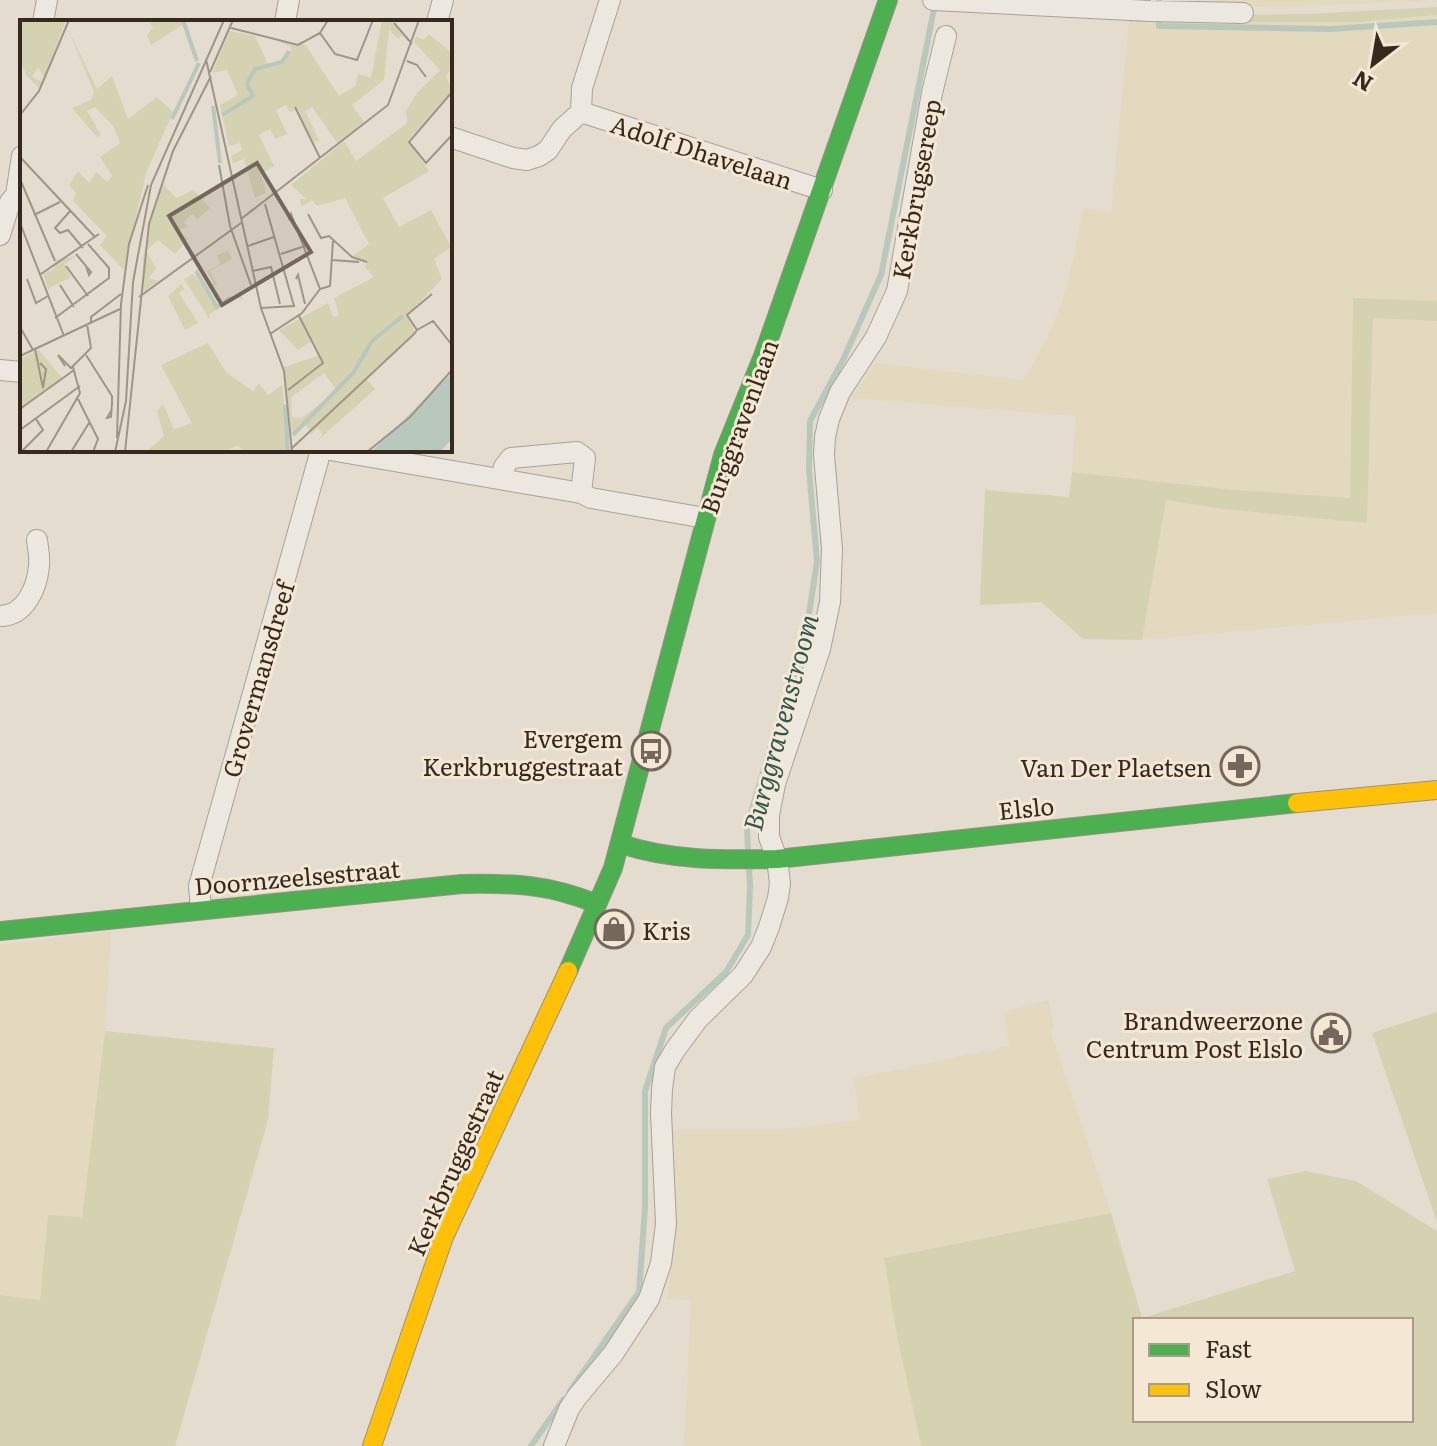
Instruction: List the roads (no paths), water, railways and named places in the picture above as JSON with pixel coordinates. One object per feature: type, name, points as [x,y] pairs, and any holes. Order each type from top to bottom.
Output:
[{"type":"main road","name":"Burggravenlaan","points":[[597,904],[621,844],[723,455],[763,356],[888,0]]},
{"type":"main road","name":"Elslo","points":[[621,844],[654,854],[771,860],[1232,809],[1437,790]]},
{"type":"main road","name":"Doornzeelsestraat","points":[[0,931],[449,886],[512,884],[559,891],[597,904]]},
{"type":"main road","name":"Kerkbruggestraat","points":[[372,1446],[444,1237],[597,904]]},
{"type":"street","points":[[43,20],[47,0]]},
{"type":"street","points":[[285,20],[289,0]]},
{"type":"street","points":[[438,20],[443,0]]},
{"type":"street","name":"Adolf Dhavelaan","points":[[452,138],[527,160],[548,150],[562,129],[581,112],[582,88],[610,0]]},
{"type":"street","points":[[941,1],[1243,13]]},
{"type":"street","name":"Kerkbrugsereep","points":[[554,1446],[569,1409],[613,1354],[649,1299],[656,1282],[666,1224],[661,1113],[665,1067],[698,1019],[743,975],[761,947],[778,898],[780,883],[771,860],[768,826],[772,794],[820,649],[830,602],[832,549],[825,437],[840,392],[876,337],[897,291],[932,93],[946,36]]},
{"type":"street","name":"Adolf Dhavelaan","points":[[581,112],[822,190]]},
{"type":"street","points":[[0,235],[10,202],[19,197]]},
{"type":"street","points":[[0,370],[20,372]]},
{"type":"street","name":"Grovermansdreef","points":[[201,909],[199,886],[320,452]]},
{"type":"street","points":[[342,452],[581,493],[591,498],[705,518]]},
{"type":"street","points":[[502,479],[504,467],[511,458],[577,452],[585,458],[581,493]]},
{"type":"street","points":[[0,616],[9,616],[21,609],[33,593],[40,564],[37,540]]},
{"type":"waterway","points":[[1159,0],[1159,26],[1331,29],[1437,22]]},
{"type":"waterway","name":"Burggravenstroom","points":[[748,852],[747,826],[803,653],[817,561],[809,470],[810,421],[843,360],[881,275],[935,4]]},
{"type":"waterway","name":"Burggravenstroom","points":[[570,1391],[639,1292],[645,1208],[645,1091],[666,1028],[726,972],[748,935],[749,867]]},
{"type":"waterway","name":"Burggravenstroom","points":[[531,1446],[563,1400]]},
{"type":"place","name":"Evergem Kerkbruggestraat","points":[[651,751]]},
{"type":"place","name":"Van Der Plaetsen","points":[[1240,766]]},
{"type":"place","name":"Kris","points":[[614,929]]},
{"type":"place","name":"Brandweerzone Centrum Post Elslo","points":[[1331,1033]]}]
